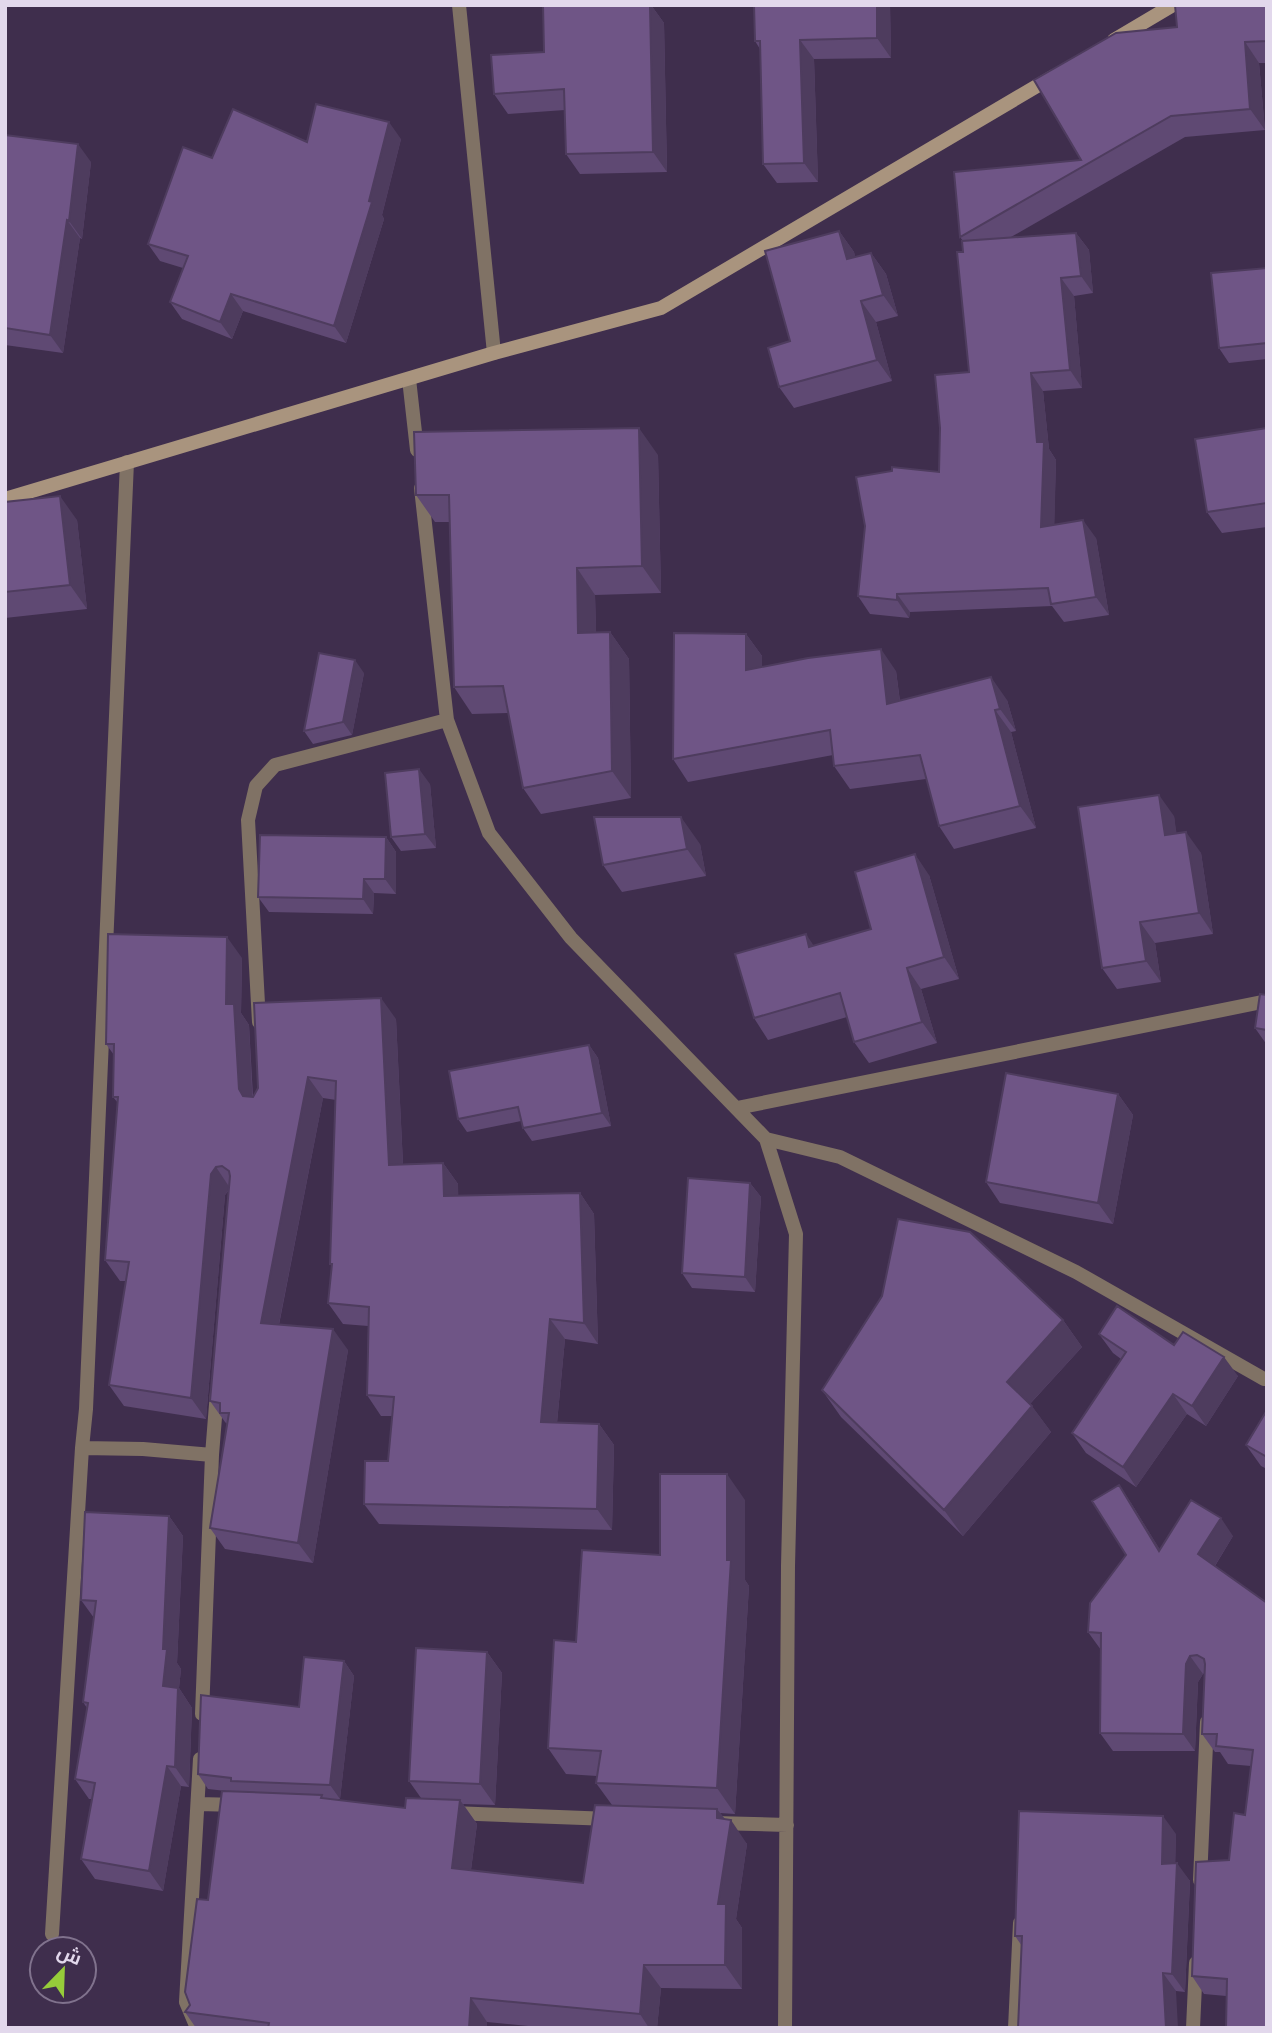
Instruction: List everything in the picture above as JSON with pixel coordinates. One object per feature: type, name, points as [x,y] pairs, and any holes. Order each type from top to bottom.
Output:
[{"type":"street","points":[[459,5],[494,353]]},
{"type":"street","points":[[1101,48],[1173,5]]},
{"type":"street","points":[[5,499],[494,353],[661,308],[1066,69]]},
{"type":"street","points":[[409,379],[447,720],[489,832],[572,938],[766,1139],[796,1234],[788,1566],[785,2028]]},
{"type":"street","points":[[52,1934],[86,1395],[127,462]]},
{"type":"street","points":[[260,1040],[248,820],[256,786],[275,765],[447,720]]},
{"type":"street","points":[[737,1108],[1267,1001]]},
{"type":"street","points":[[766,1139],[840,1157],[1076,1272],[1264,1379]]},
{"type":"street","points":[[197,2028],[186,2002],[201,1741],[212,1455],[219,1373]]},
{"type":"street","points":[[82,1448],[143,1449],[212,1455]]},
{"type":"street","points":[[1199,1890],[1207,1710]]},
{"type":"street","points":[[198,1804],[253,1806]]},
{"type":"street","points":[[431,1812],[622,1819]]},
{"type":"street","points":[[704,1822],[786,1825]]},
{"type":"street","points":[[1015,2028],[1020,1904]]},
{"type":"street","points":[[1193,2028],[1197,1945]]},
{"type":"building","points":[[543,5],[650,5],[653,152],[566,154],[564,89],[494,94],[491,55],[544,52]]},
{"type":"building","points":[[754,5],[877,5],[877,38],[800,40],[804,163],[763,164],[760,41],[755,41]]},
{"type":"building","points":[[1175,5],[1267,5],[1267,41],[1245,42],[1250,109],[1171,116],[960,237],[954,172],[1081,160],[1034,80],[1116,33],[1177,27]]},
{"type":"building","points":[[316,104],[389,122],[369,201],[372,202],[334,326],[231,294],[220,322],[170,302],[188,256],[148,244],[183,147],[212,158],[233,109],[307,142]]},
{"type":"building","points":[[5,135],[78,144],[69,221],[67,220],[50,335],[5,328]]},
{"type":"building","points":[[839,231],[847,259],[871,253],[883,295],[861,301],[877,360],[779,387],[768,348],[790,341],[765,251]]},
{"type":"building","points":[[1076,233],[1081,276],[1061,278],[1070,370],[1031,373],[1037,442],[1044,442],[1041,527],[1083,520],[1096,597],[1051,604],[1048,588],[897,594],[897,600],[858,596],[865,526],[856,477],[892,471],[892,467],[939,472],[940,428],[935,375],[969,372],[957,252],[963,252],[962,241]]},
{"type":"building","points":[[1267,268],[1267,343],[1219,348],[1211,273]]},
{"type":"building","points":[[639,428],[642,566],[577,568],[578,633],[610,632],[612,771],[523,788],[503,686],[454,687],[449,495],[416,495],[414,432]]},
{"type":"building","points":[[1267,428],[1267,503],[1207,512],[1195,439]]},
{"type":"building","points":[[60,496],[70,585],[5,592],[5,502]]},
{"type":"building","points":[[674,633],[746,634],[746,670],[808,658],[881,649],[887,704],[991,677],[1000,709],[995,710],[1020,806],[939,826],[920,755],[834,766],[830,730],[673,759]]},
{"type":"building","points":[[319,653],[355,660],[343,722],[304,731]]},
{"type":"building","points":[[419,769],[425,834],[391,837],[385,773]]},
{"type":"building","points":[[1159,795],[1165,835],[1186,832],[1199,913],[1140,922],[1146,961],[1102,968],[1078,807]]},
{"type":"building","points":[[594,817],[681,817],[687,849],[603,865]]},
{"type":"building","points":[[260,835],[386,837],[385,879],[364,879],[363,899],[258,897]]},
{"type":"building","points":[[915,854],[944,957],[907,968],[922,1022],[854,1042],[840,993],[754,1018],[735,954],[806,934],[809,947],[871,929],[855,872]]},
{"type":"building","points":[[108,934],[227,937],[226,1004],[234,1004],[239,1089],[243,1096],[253,1097],[258,1088],[254,1003],[381,998],[389,1165],[443,1163],[444,1196],[580,1193],[584,1323],[550,1319],[541,1422],[599,1424],[597,1509],[364,1504],[365,1461],[388,1461],[394,1397],[367,1395],[369,1307],[328,1303],[332,1264],[336,1081],[308,1077],[261,1323],[333,1329],[298,1543],[210,1528],[229,1413],[220,1413],[220,1403],[210,1401],[230,1176],[229,1171],[222,1166],[216,1167],[211,1174],[191,1398],[109,1385],[129,1262],[105,1260],[118,1097],[113,1097],[114,1044],[106,1044]]},
{"type":"building","points":[[1260,994],[1267,995],[1267,1030],[1255,1028]]},
{"type":"building","points":[[589,1045],[602,1113],[523,1128],[518,1107],[458,1119],[449,1071]]},
{"type":"building","points":[[1006,1073],[1118,1094],[1098,1203],[986,1182]]},
{"type":"building","points":[[688,1178],[750,1183],[745,1277],[682,1273]]},
{"type":"building","points":[[898,1219],[970,1232],[1063,1320],[1007,1382],[1032,1406],[944,1510],[822,1390],[882,1296]]},
{"type":"building","points":[[1117,1306],[1174,1345],[1183,1332],[1224,1357],[1192,1406],[1173,1394],[1123,1467],[1072,1433],[1126,1352],[1099,1334]]},
{"type":"building","points":[[1267,1410],[1267,1457],[1246,1445]]},
{"type":"building","points":[[660,1474],[727,1474],[727,1560],[731,1560],[717,1788],[596,1783],[601,1751],[548,1748],[554,1640],[576,1642],[582,1550],[660,1555]]},
{"type":"building","points":[[1119,1485],[1159,1551],[1191,1500],[1221,1518],[1198,1554],[1267,1603],[1267,2028],[1226,2028],[1227,1979],[1192,1976],[1196,1862],[1229,1860],[1234,1813],[1245,1815],[1253,1750],[1216,1746],[1217,1734],[1202,1734],[1204,1659],[1197,1655],[1190,1656],[1186,1664],[1183,1734],[1100,1733],[1101,1633],[1088,1632],[1090,1603],[1126,1555],[1092,1501]]},
{"type":"building","points":[[85,1512],[169,1516],[163,1649],[167,1649],[163,1686],[178,1688],[175,1767],[167,1766],[149,1871],[81,1859],[95,1783],[75,1779],[88,1703],[83,1702],[96,1601],[81,1600]]},
{"type":"building","points":[[416,1648],[487,1652],[480,1784],[409,1781]]},
{"type":"building","points":[[304,1657],[344,1661],[330,1785],[231,1781],[231,1778],[198,1774],[201,1695],[299,1707]]},
{"type":"building","points":[[222,1791],[322,1795],[321,1798],[405,1808],[406,1798],[460,1800],[452,1868],[583,1883],[595,1805],[717,1809],[717,1818],[731,1820],[718,1904],[726,1904],[725,1965],[644,1965],[640,2014],[471,1998],[469,2028],[268,2028],[269,2023],[185,2012],[190,2005],[185,1992],[197,1899],[208,1900]]},
{"type":"building","points":[[1019,1811],[1163,1816],[1162,1864],[1177,1863],[1172,1974],[1163,1973],[1166,2028],[1018,2028],[1022,1936],[1015,1936]]}]
